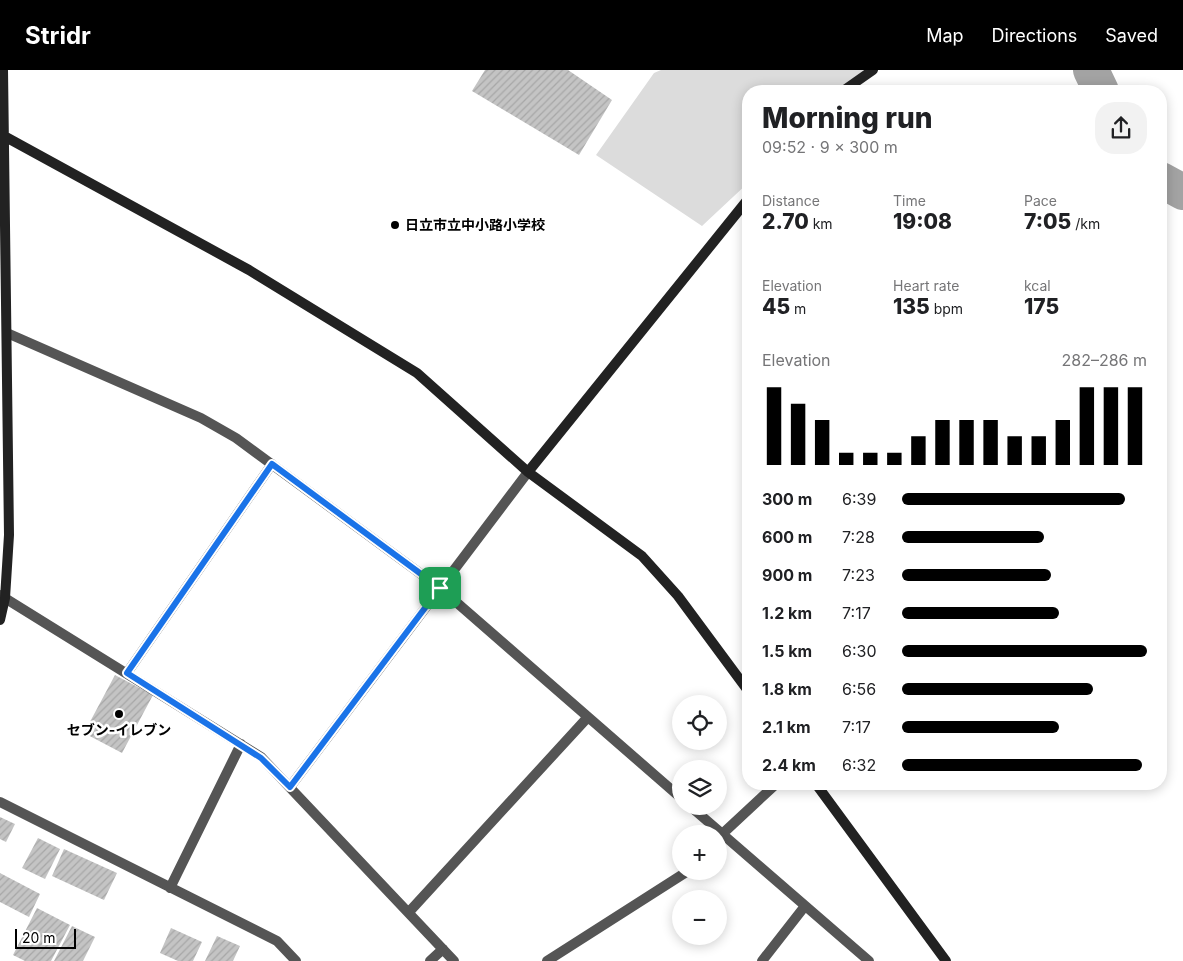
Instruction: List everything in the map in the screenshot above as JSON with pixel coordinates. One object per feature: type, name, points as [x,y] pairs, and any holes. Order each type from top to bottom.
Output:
[{"type":"street","points":[[0,620],[9,535],[7,333],[1,135],[3,70]]},
{"type":"street","points":[[852,85],[873,70]]},
{"type":"street","points":[[1,135],[249,270],[417,374],[528,472],[642,556],[678,596],[742,683]]},
{"type":"street","points":[[290,787],[528,472],[742,207]]},
{"type":"street","points":[[7,333],[201,418],[236,438],[440,588],[672,790]]},
{"type":"street","points":[[127,673],[272,464]]},
{"type":"street","points":[[3,597],[261,758],[454,961]]},
{"type":"street","points":[[409,912],[588,717]]},
{"type":"street","points":[[170,888],[241,744]]},
{"type":"street","points":[[727,830],[770,790]]},
{"type":"street","points":[[820,790],[946,961]]},
{"type":"street","points":[[0,802],[277,941],[296,961]]},
{"type":"street","points":[[699,815],[709,825]]},
{"type":"street","points":[[727,842],[869,961]]},
{"type":"street","points":[[547,961],[674,880]]},
{"type":"street","points":[[762,961],[805,906]]},
{"type":"street","points":[[430,961],[443,949]]},
{"type":"shaded area","points":[[661,70],[876,70],[852,85],[742,85],[742,189],[702,226],[596,155],[654,73]]},
{"type":"building","points":[[485,70],[568,70],[612,100],[579,155],[472,91]]},
{"type":"building","name":"セブン-イレブン","points":[[115,675],[153,695],[122,753],[84,733]]},
{"type":"building","points":[[0,817],[15,824],[6,842],[0,839]]},
{"type":"building","points":[[38,838],[60,849],[45,879],[22,868]]},
{"type":"building","points":[[64,849],[117,873],[104,900],[52,876]]},
{"type":"building","points":[[0,873],[40,894],[29,917],[0,902]]},
{"type":"building","points":[[37,908],[70,925],[51,961],[25,961],[13,955]]},
{"type":"building","points":[[72,926],[95,937],[83,961],[54,961]]},
{"type":"building","points":[[171,928],[202,942],[193,961],[178,961],[160,953]]},
{"type":"building","points":[[217,936],[240,946],[233,961],[205,961]]},
{"type":"waterway","points":[[1091,70],[1098,85]]},
{"type":"waterway","points":[[1167,183],[1183,192]]},
{"type":"place","name":"日立市立中小路小学校","points":[[395,225]]},
{"type":"place","name":"セブン-イレブン","points":[[119,714]]},
{"type":"route","points":[[272,464],[440,588],[290,787],[261,758],[127,673],[272,464]]}]
